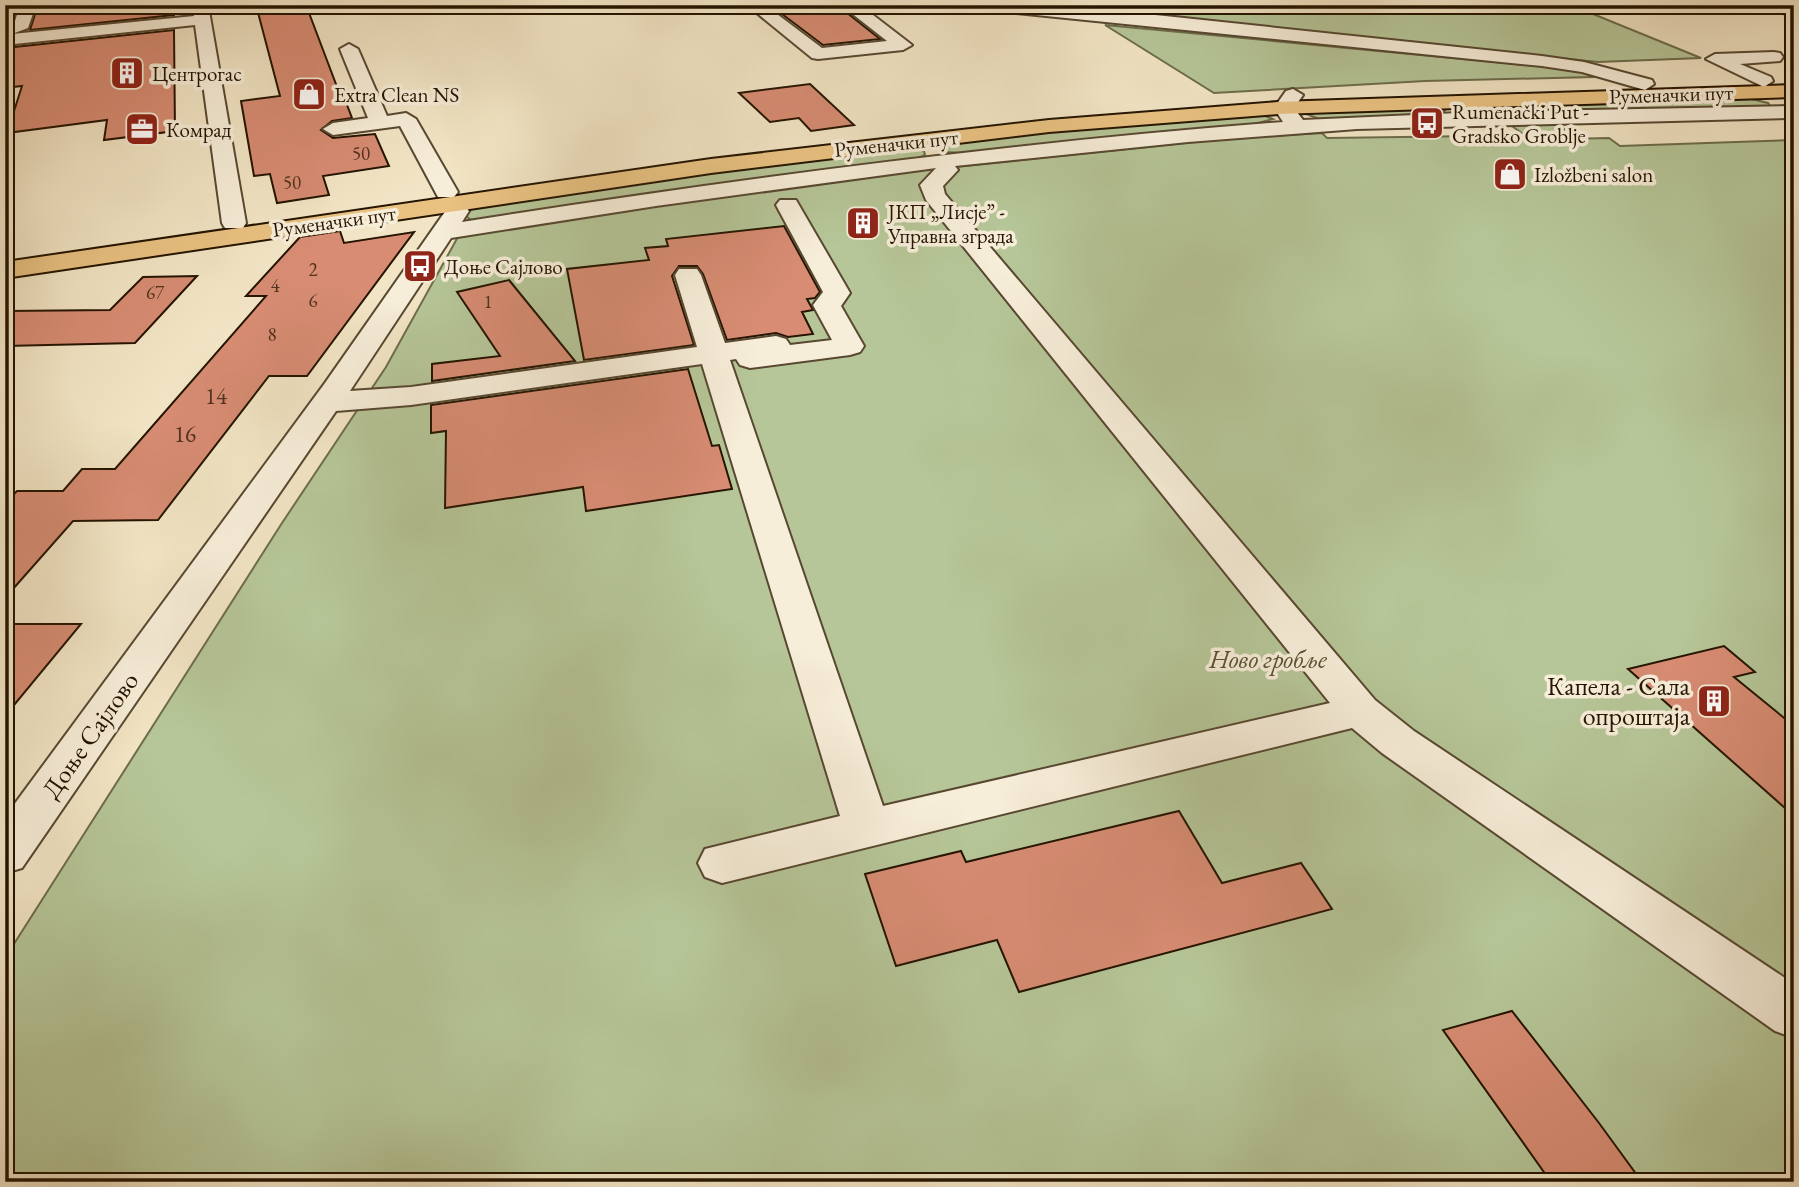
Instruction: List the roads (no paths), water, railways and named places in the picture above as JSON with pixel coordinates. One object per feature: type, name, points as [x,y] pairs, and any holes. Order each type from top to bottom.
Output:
[{"type":"main road","name":"Руменачки пут","points":[[5,270],[451,209],[844,149],[1049,126],[1794,81]]},
{"type":"main road","name":"Руменачки пут","points":[[1292,110],[1645,84],[1758,85],[1794,91]]},
{"type":"main road","name":"Руменачки пут","points":[[5,255],[234,223],[451,209]]},
{"type":"street","points":[[5,31],[22,24],[29,5]]},
{"type":"street","points":[[755,5],[818,54],[903,45],[849,5]]},
{"type":"street","points":[[986,5],[1133,17],[1542,61],[1584,67],[1645,84]]},
{"type":"street","points":[[1776,5],[1794,12]]},
{"type":"street","points":[[5,40],[103,24],[196,13],[234,223]]},
{"type":"street","points":[[349,49],[380,122]]},
{"type":"street","points":[[1774,57],[1714,59],[1758,85],[1793,117]]},
{"type":"street","points":[[1445,101],[1468,120]]},
{"type":"street","points":[[333,129],[406,119],[451,209],[661,197],[880,167],[1166,137],[1292,110],[1468,120],[1793,117]]},
{"type":"street","points":[[1571,131],[1793,117]]},
{"type":"street","points":[[928,183],[1360,711],[1398,742],[1794,1014]]},
{"type":"street","points":[[327,402],[411,396],[715,359],[850,346],[827,305],[837,293],[788,205]]},
{"type":"street","name":"Доње Сајлово","points":[[5,854],[327,402],[451,209]]},
{"type":"street","points":[[660,220],[724,212]]},
{"type":"street","points":[[688,275],[867,828]]},
{"type":"street","points":[[715,359],[776,345]]},
{"type":"street","points":[[722,863],[1360,711]]},
{"type":"place","name":"Центрогас","points":[[127,73]]},
{"type":"place","name":"Extra Clean NS","points":[[309,94]]},
{"type":"place","name":"Rumenački Put - Gradsko Groblje","points":[[1427,123]]},
{"type":"place","name":"Комрад","points":[[142,129]]},
{"type":"place","name":"Izložbeni salon","points":[[1510,174]]},
{"type":"place","name":"ЈКП „Лисје” - Управна зграда","points":[[863,223]]},
{"type":"place","name":"Доње Сајлово","points":[[420,266]]},
{"type":"place","name":"Капела - Сала опроштаја","points":[[1714,701]]},
{"type":"park label","name":"Ново гробље","points":[[1268,659]]}]
